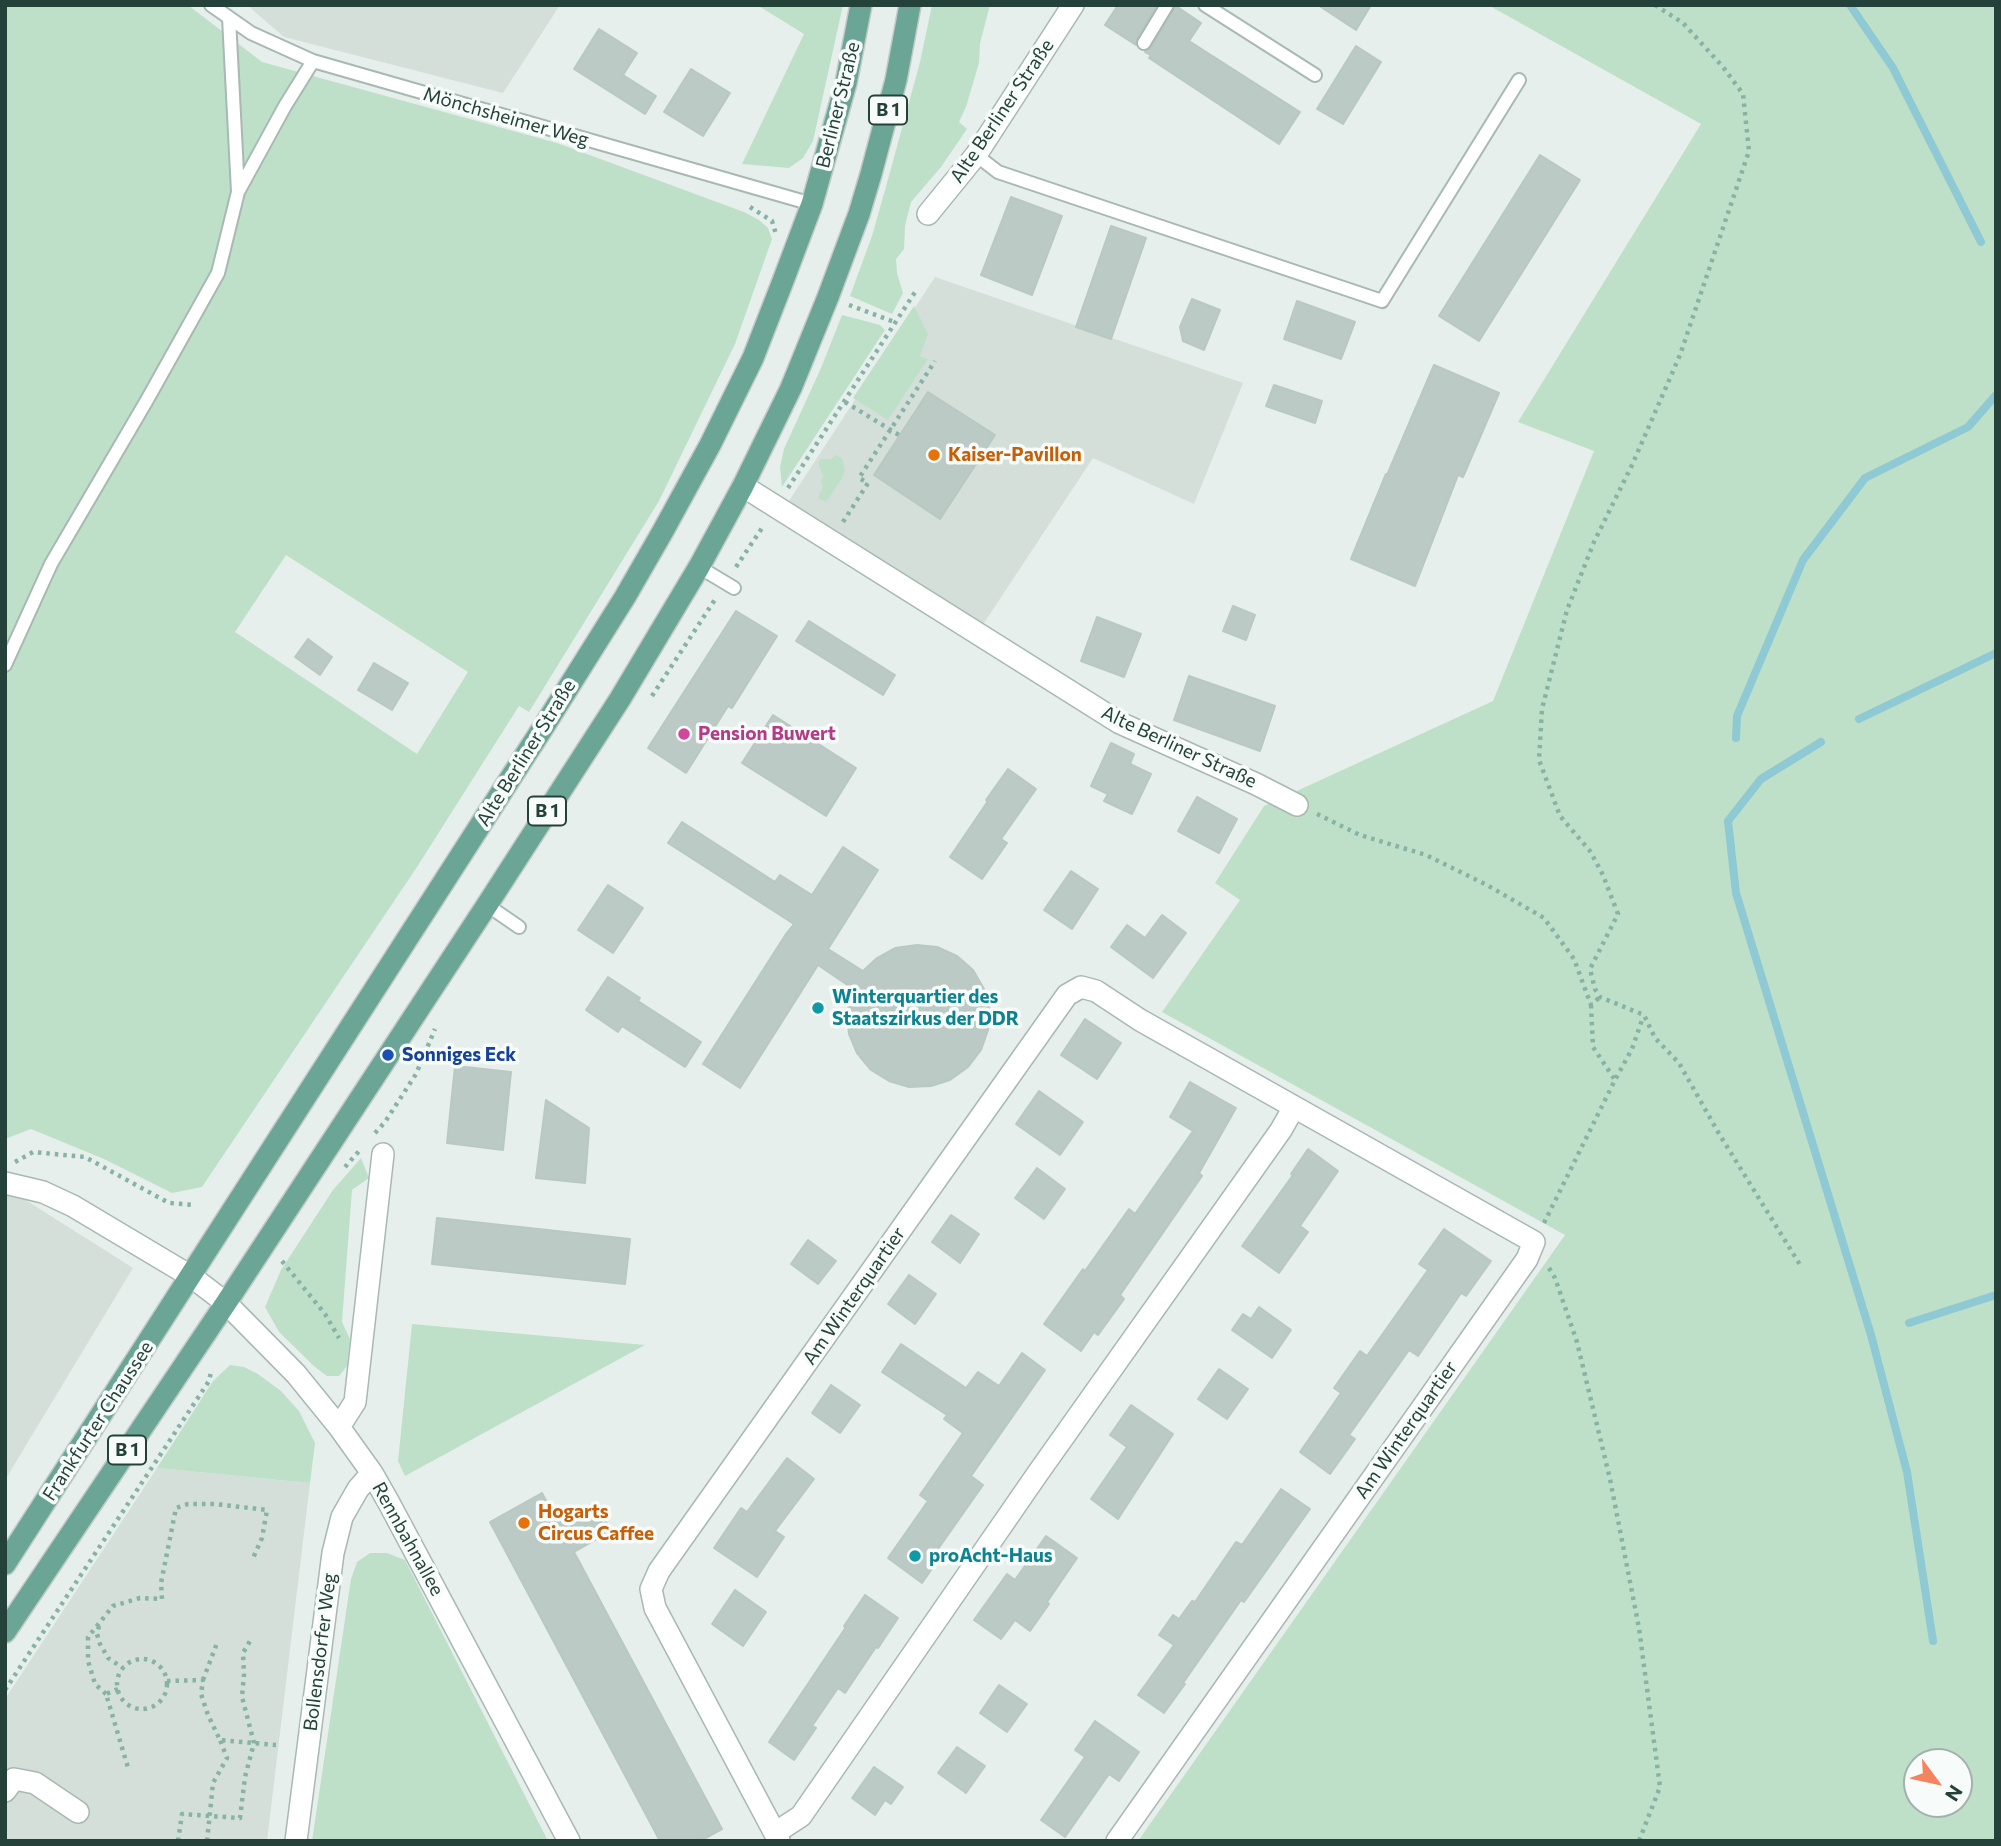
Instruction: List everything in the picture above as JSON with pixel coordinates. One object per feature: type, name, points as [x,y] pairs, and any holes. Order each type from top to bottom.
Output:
[{"type":"main road","name":"Berliner Straße","points":[[812,204],[846,83],[861,5]]},
{"type":"main road","name":"B 1","points":[[226,1303],[620,699],[699,567],[743,485],[791,388],[859,214],[896,80],[910,5]]},
{"type":"main road","name":"Alte Berliner Straße","points":[[192,1277],[625,597],[710,444],[753,358],[812,204]]},
{"type":"main road","name":"Frankfurter Chaussee","points":[[5,1564],[192,1277]]},
{"type":"main road","name":"Frankfurter Chaussee","points":[[5,1632],[226,1303]]},
{"type":"street","name":"Alte Berliner Straße","points":[[928,214],[976,155],[1073,5]]},
{"type":"street","name":"Alte Berliner Straße","points":[[743,485],[1120,723],[1297,805]]},
{"type":"street","name":"Am Winterquartier","points":[[1117,1841],[1527,1259],[1534,1242],[1140,1020],[1096,991],[1081,987],[1067,995],[659,1571],[651,1589],[655,1608],[777,1837],[801,1816],[1046,1462],[1281,1130],[1294,1107]]},
{"type":"street","points":[[339,1427],[355,1402],[383,1154]]},
{"type":"street","name":"Rennbahnallee","points":[[5,1184],[43,1192],[73,1206],[192,1277],[226,1303],[296,1374],[372,1473],[569,1841]]},
{"type":"street","name":"Bollensdorfer Weg","points":[[296,1841],[333,1553],[342,1517],[358,1489],[372,1473]]},
{"type":"street","points":[[5,1791],[14,1779],[35,1783],[78,1812]]},
{"type":"lane","name":"Mönchsheimer Weg","points":[[211,5],[251,33],[313,61],[812,204]]},
{"type":"lane","points":[[1144,43],[1167,5]]},
{"type":"lane","points":[[1205,5],[1315,75]]},
{"type":"lane","points":[[229,18],[238,192]]},
{"type":"lane","points":[[5,665],[51,564],[218,273],[238,192],[313,61]]},
{"type":"lane","points":[[976,155],[998,172],[1382,301],[1519,80]]},
{"type":"lane","points":[[699,567],[734,589]]},
{"type":"lane","points":[[486,905],[519,927]]},
{"type":"path","points":[[1655,5],[1683,23],[1743,93],[1749,152],[1680,355],[1633,463],[1594,542],[1567,610],[1542,709],[1539,760],[1560,816],[1590,851],[1603,875],[1618,914],[1590,969],[1595,989],[1600,997],[1644,1015],[1655,1038],[1679,1063],[1802,1268]]},
{"type":"path","points":[[729,181],[753,210],[772,221],[777,240]]},
{"type":"path","points":[[828,297],[897,323]]},
{"type":"path","points":[[852,528],[843,522],[868,483],[859,478],[935,361]]},
{"type":"path","points":[[845,402],[900,436]]},
{"type":"path","points":[[1297,805],[1360,835],[1426,855],[1487,885],[1544,918],[1574,959],[1591,1005],[1593,1047],[1615,1080]]},
{"type":"path","points":[[1591,1005],[1600,997]]},
{"type":"path","points":[[1639,1841],[1660,1787],[1639,1628],[1610,1479],[1577,1342],[1555,1278],[1534,1242],[1633,1049],[1644,1015]]},
{"type":"path","points":[[5,1168],[33,1152],[85,1157],[169,1203],[195,1205]]},
{"type":"path","points":[[282,1262],[325,1314],[343,1347]]},
{"type":"path","points":[[5,1689],[209,1381],[211,1372]]},
{"type":"path","points":[[129,1771],[106,1694],[95,1684],[88,1661],[88,1637],[113,1605],[140,1598],[162,1599],[161,1583],[176,1508],[188,1504],[215,1504],[267,1510],[262,1538],[253,1558]]},
{"type":"path","points":[[100,1622],[97,1634],[100,1644],[108,1658],[122,1668]]},
{"type":"path","points":[[178,1841],[181,1814],[240,1818],[245,1777],[254,1743],[242,1697],[243,1653],[250,1641]]},
{"type":"path","points":[[207,1841],[214,1783],[227,1758],[201,1694],[203,1680],[217,1643]]},
{"type":"path","points":[[140,1658],[157,1663],[163,1669],[167,1681],[165,1694],[160,1702],[145,1709],[128,1705],[118,1689],[122,1668],[140,1658]]},
{"type":"path","points":[[167,1681],[203,1680]]},
{"type":"path","points":[[106,1694],[118,1689]]},
{"type":"path","points":[[220,1740],[276,1745]]},
{"type":"shaded area","points":[[247,5],[560,5],[503,93],[284,37]]},
{"type":"shaded area","points":[[935,277],[1243,383],[1194,504],[1093,458],[982,626],[789,501]]},
{"type":"shaded area","points":[[13,1192],[133,1268],[5,1480],[5,1194]]},
{"type":"shaded area","points":[[157,1468],[310,1483],[267,1841],[5,1841],[5,1699]]},
{"type":"green space","points":[[5,5],[188,5],[262,62],[557,143],[744,212],[759,220],[768,228],[772,239],[735,344],[659,501],[529,712],[519,706],[417,867],[202,1187],[172,1193],[104,1159],[31,1129],[5,1139]],"holes":[[[286,555],[468,672],[417,754],[235,632]]]},
{"type":"green space","points":[[757,5],[843,5],[813,141],[803,158],[789,168],[742,164],[804,34]]},
{"type":"green space","points":[[932,5],[990,5],[980,43],[979,63],[959,122],[967,129],[941,167],[911,202],[905,226],[904,249],[896,259],[903,293],[892,314],[850,296],[872,236],[887,183],[920,62]]},
{"type":"green space","points":[[1488,5],[1996,5],[1996,1841],[1138,1841],[1565,1235],[1162,1012],[1240,900],[1215,883],[1264,806],[1493,701],[1594,451],[1518,422],[1701,124]]},
{"type":"green space","points":[[914,306],[928,334],[920,356],[928,359],[888,420],[853,398]]},
{"type":"green space","points":[[842,315],[880,325],[885,330],[782,487],[780,467],[784,449]]},
{"type":"green space","points":[[836,455],[842,459],[845,469],[843,477],[826,502],[818,498],[823,487],[823,476],[818,463],[821,459],[831,459]]},
{"type":"green space","points":[[361,1158],[369,1178],[352,1190],[342,1322],[350,1339],[347,1366],[339,1376],[327,1376],[279,1332],[265,1307],[281,1270],[333,1190]]},
{"type":"green space","points":[[412,1324],[645,1345],[405,1476],[398,1461]]},
{"type":"green space","points":[[230,1365],[244,1367],[258,1374],[281,1391],[299,1411],[315,1443],[310,1483],[157,1468],[213,1381]]},
{"type":"green space","points":[[370,1553],[387,1553],[405,1560],[548,1841],[312,1841],[351,1579],[357,1562]]},
{"type":"building","points":[[1118,5],[1157,5],[1137,38],[1136,45],[1105,25]]},
{"type":"building","points":[[1318,5],[1371,5],[1356,30]]},
{"type":"building","points":[[1176,6],[1201,23],[1189,41],[1300,112],[1279,144],[1149,58],[1151,55],[1145,52],[1151,48]]},
{"type":"building","points":[[599,29],[637,53],[623,75],[656,96],[645,114],[574,69]]},
{"type":"building","points":[[1356,46],[1381,62],[1343,124],[1317,109]]},
{"type":"building","points":[[691,69],[730,93],[703,136],[664,112]]},
{"type":"building","points":[[1540,155],[1580,180],[1479,341],[1439,316]]},
{"type":"building","points":[[1011,197],[1062,216],[1032,295],[981,275]]},
{"type":"building","points":[[1111,226],[1146,238],[1111,339],[1076,327]]},
{"type":"building","points":[[1192,299],[1220,310],[1204,350],[1183,341],[1180,327]]},
{"type":"building","points":[[1297,301],[1355,322],[1341,359],[1284,339]]},
{"type":"building","points":[[1434,365],[1499,393],[1463,477],[1458,475],[1415,586],[1351,559]]},
{"type":"building","points":[[1274,385],[1322,401],[1315,423],[1266,406]]},
{"type":"building","name":"Kaiser-Pavillon","points":[[928,392],[995,435],[940,519],[874,475]]},
{"type":"building","points":[[1233,606],[1255,615],[1246,640],[1223,631]]},
{"type":"building","points":[[736,611],[777,636],[732,708],[728,706],[686,773],[648,748]]},
{"type":"building","points":[[1097,617],[1141,634],[1124,677],[1081,661]]},
{"type":"building","points":[[809,621],[895,675],[883,695],[796,641]]},
{"type":"building","points":[[308,639],[332,657],[320,675],[295,657]]},
{"type":"building","points":[[374,663],[408,683],[392,710],[358,690]]},
{"type":"building","points":[[1189,676],[1275,706],[1260,751],[1174,720]]},
{"type":"building","points":[[773,715],[856,768],[826,816],[742,763]]},
{"type":"building","points":[[1111,743],[1134,754],[1130,764],[1151,774],[1132,814],[1104,801],[1108,794],[1091,786]]},
{"type":"building","points":[[1008,769],[1036,789],[1001,839],[1007,843],[982,879],[950,857]]},
{"type":"building","points":[[1197,797],[1237,819],[1219,853],[1178,831]]},
{"type":"building","points":[[682,822],[775,882],[780,875],[812,895],[843,847],[878,870],[828,949],[863,971],[877,958],[895,948],[917,945],[937,947],[957,956],[973,970],[984,989],[989,1009],[988,1030],[981,1050],[968,1067],[950,1080],[931,1086],[909,1087],[889,1081],[871,1070],[857,1053],[849,1034],[847,1013],[852,988],[818,965],[740,1088],[703,1064],[794,924],[668,843]]},
{"type":"building","points":[[1071,871],[1098,889],[1072,929],[1044,910]]},
{"type":"building","points":[[608,885],[643,908],[613,953],[578,930]]},
{"type":"building","points":[[1162,915],[1186,933],[1153,978],[1111,947],[1127,925],[1145,938]]},
{"type":"building","points":[[608,977],[640,998],[638,1001],[701,1042],[685,1067],[622,1026],[618,1032],[586,1010]]},
{"type":"building","points":[[1085,1019],[1121,1043],[1097,1079],[1061,1055]]},
{"type":"building","points":[[455,1066],[511,1072],[503,1150],[447,1143]]},
{"type":"building","points":[[1190,1082],[1236,1108],[1199,1173],[1202,1176],[1120,1295],[1124,1299],[1098,1335],[1094,1332],[1081,1351],[1044,1324],[1129,1209],[1135,1214],[1193,1131],[1170,1117]]},
{"type":"building","points":[[1039,1091],[1083,1122],[1060,1155],[1016,1124]]},
{"type":"building","points":[[546,1100],[589,1128],[585,1183],[536,1178]]},
{"type":"building","points":[[1308,1149],[1338,1171],[1300,1226],[1308,1232],[1279,1273],[1242,1246],[1293,1175],[1291,1174]]},
{"type":"building","points":[[1037,1168],[1065,1189],[1044,1219],[1015,1198]]},
{"type":"building","points":[[951,1215],[979,1234],[960,1263],[932,1242]]},
{"type":"building","points":[[437,1218],[630,1239],[625,1284],[432,1264]]},
{"type":"building","points":[[1444,1229],[1491,1261],[1466,1296],[1461,1293],[1418,1356],[1409,1350],[1349,1435],[1355,1439],[1330,1474],[1300,1452],[1341,1393],[1334,1388],[1360,1351],[1367,1356],[1428,1270],[1419,1264]]},
{"type":"building","points":[[808,1240],[836,1261],[818,1284],[791,1264]]},
{"type":"building","points":[[909,1275],[936,1294],[915,1324],[888,1304]]},
{"type":"building","points":[[1259,1307],[1291,1330],[1272,1358],[1232,1330],[1243,1314],[1251,1319]]},
{"type":"building","points":[[901,1344],[966,1388],[978,1372],[999,1386],[1022,1353],[1045,1370],[971,1476],[983,1485],[938,1549],[943,1553],[922,1583],[888,1558],[928,1501],[920,1495],[963,1433],[944,1419],[947,1415],[882,1372]]},
{"type":"building","points":[[1219,1369],[1248,1389],[1227,1419],[1198,1399]]},
{"type":"building","points":[[831,1385],[860,1405],[840,1433],[812,1413]]},
{"type":"building","points":[[1131,1405],[1173,1434],[1118,1519],[1091,1499],[1127,1447],[1110,1435]]},
{"type":"building","points":[[787,1458],[814,1479],[775,1531],[784,1537],[757,1577],[714,1548],[741,1508],[747,1512]]},
{"type":"building","points":[[1281,1489],[1310,1509],[1244,1602],[1241,1600],[1164,1713],[1138,1695],[1174,1645],[1159,1635],[1173,1615],[1179,1619],[1192,1601],[1195,1602],[1236,1542],[1242,1545]]},
{"type":"building","points":[[542,1493],[558,1523],[595,1502],[611,1531],[574,1552],[722,1829],[700,1841],[660,1841],[490,1522]]},
{"type":"building","points":[[1046,1536],[1077,1558],[1030,1631],[1015,1620],[1001,1639],[974,1620],[1007,1574],[1015,1580]]},
{"type":"building","points":[[735,1590],[766,1612],[743,1646],[712,1624]]},
{"type":"building","points":[[865,1595],[898,1618],[845,1693],[838,1688],[812,1726],[816,1728],[794,1760],[769,1742]]},
{"type":"building","points":[[999,1685],[1027,1704],[1007,1732],[980,1713]]},
{"type":"building","points":[[1095,1721],[1139,1752],[1119,1781],[1109,1774],[1065,1837],[1041,1820],[1085,1757],[1075,1750]]},
{"type":"building","points":[[957,1747],[985,1766],[966,1793],[938,1773]]},
{"type":"building","points":[[874,1767],[903,1787],[891,1804],[885,1800],[875,1815],[852,1798]]},
{"type":"waterway","points":[[1850,5],[1893,68],[1981,242]]},
{"type":"waterway","points":[[1736,738],[1737,716],[1803,560],[1865,478],[1968,427],[1996,395]]},
{"type":"waterway","points":[[1859,719],[1996,653]]},
{"type":"waterway","points":[[1821,742],[1761,779],[1728,821],[1736,893],[1871,1335],[1907,1472],[1933,1641]]},
{"type":"waterway","points":[[1909,1323],[1996,1295]]},
{"type":"place","name":"Kaiser-Pavillon","points":[[934,455]]},
{"type":"place","name":"Pension Buwert","points":[[684,734]]},
{"type":"place","name":"Winterquartier des Staatszirkus der DDR","points":[[818,1008]]},
{"type":"place","name":"Sonniges Eck","points":[[388,1055]]},
{"type":"place","name":"Hogarts Circus Caffee","points":[[524,1523]]},
{"type":"place","name":"proAcht-Haus","points":[[915,1556]]}]
